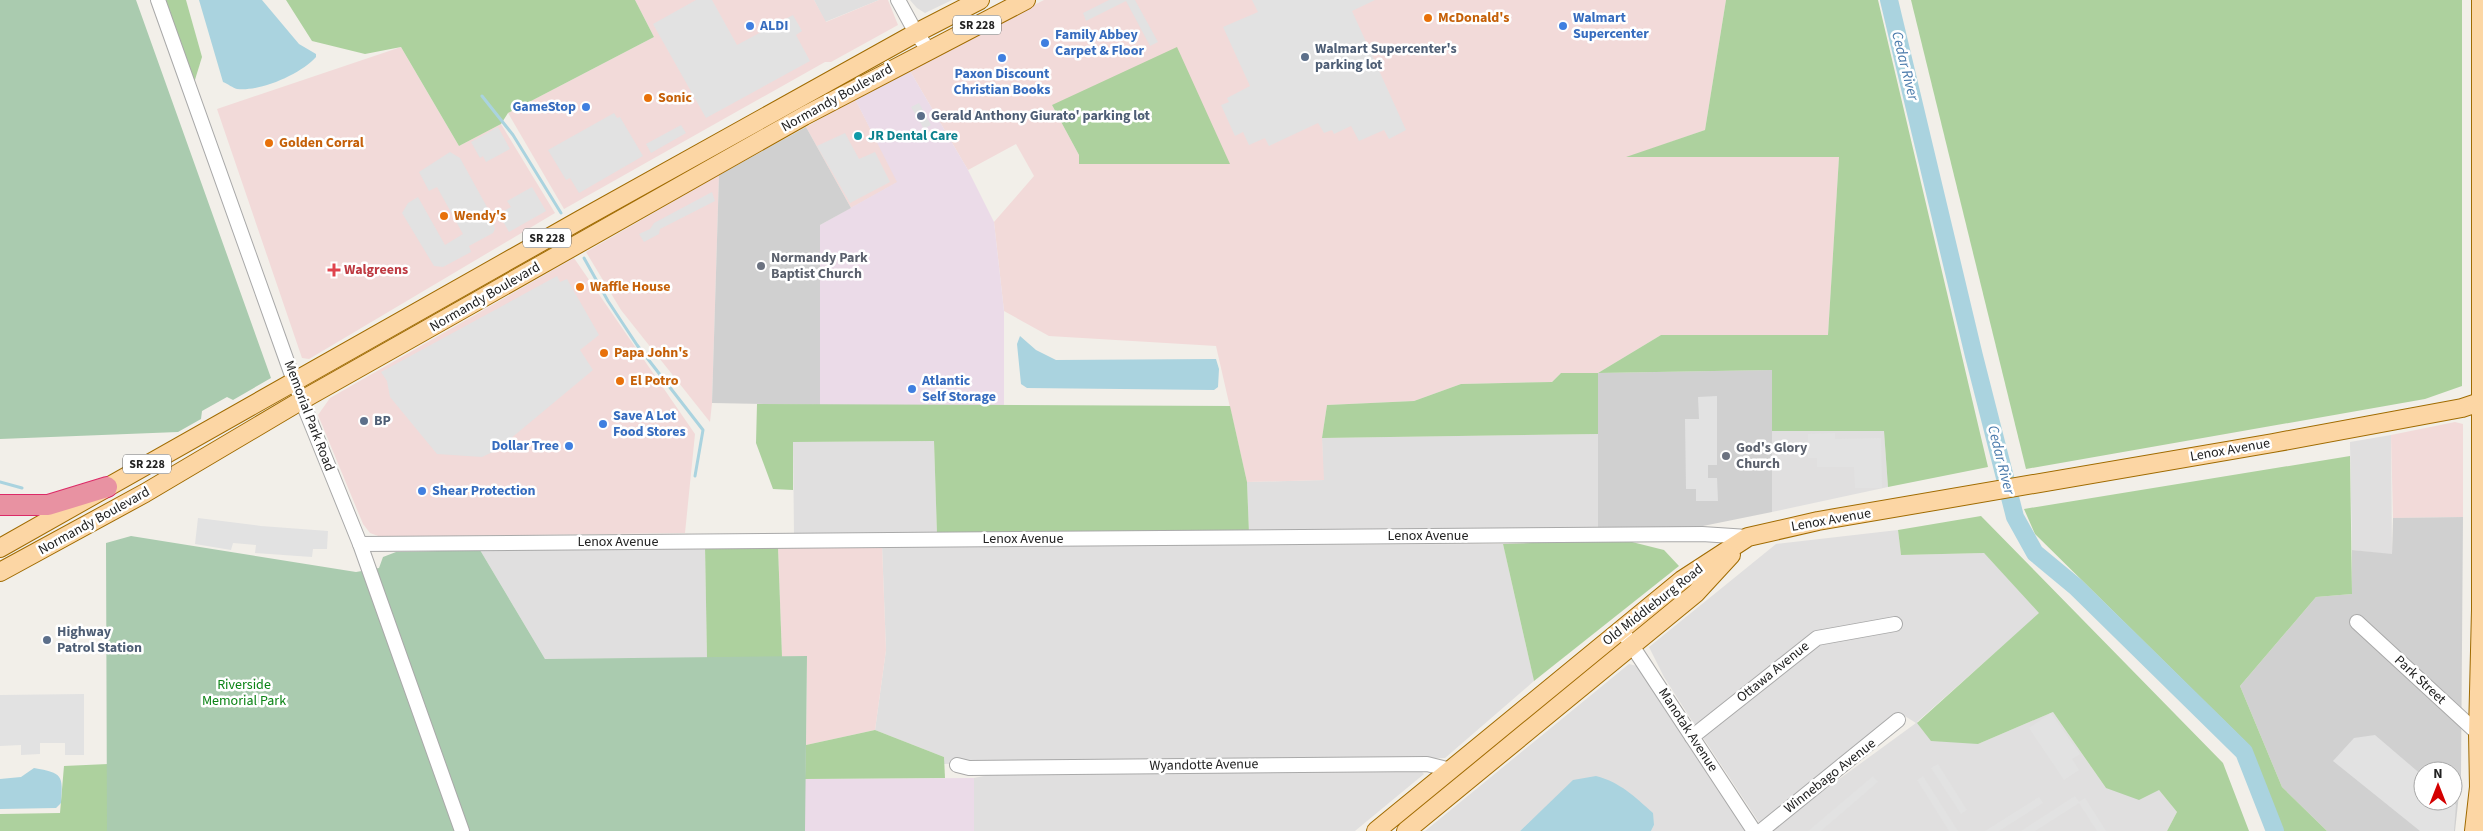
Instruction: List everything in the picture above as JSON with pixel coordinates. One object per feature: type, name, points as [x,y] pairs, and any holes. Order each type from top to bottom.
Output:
[{"type":"highway","points":[[7,506],[48,505],[107,487]]},
{"type":"main road","name":"Normandy Boulevard","points":[[0,548],[916,33],[980,0]]},
{"type":"main road","name":"Normandy Boulevard","points":[[0,572],[145,493],[302,400],[804,116],[928,49],[1026,0]]},
{"type":"main road","points":[[2474,831],[2479,787],[2480,736],[2482,401],[2481,0]]},
{"type":"main road","name":"Lenox Avenue","points":[[1748,537],[1818,521],[2273,443],[2463,407],[2482,401]]},
{"type":"main road","points":[[7,506],[26,521],[28,532],[25,559]]},
{"type":"main road","name":"Old Middleburg Road","points":[[1376,831],[1682,580],[1748,537]]},
{"type":"main road","name":"Old Middleburg Road","points":[[1406,831],[1696,594],[1748,537]]},
{"type":"main road","points":[[1451,770],[1472,777]]},
{"type":"street","name":"Memorial Park Road","points":[[158,0],[294,381],[360,544],[462,831]]},
{"type":"street","points":[[898,0],[916,33],[928,49]]},
{"type":"street","name":"Lenox Avenue","points":[[360,544],[1702,534],[1748,537]]},
{"type":"street","name":"Park Street","points":[[2357,622],[2480,736]]},
{"type":"street","name":"Ottawa Avenue","points":[[1692,737],[1817,638],[1895,624]]},
{"type":"street","name":"Manotak Avenue","points":[[1621,629],[1754,831]]},
{"type":"street","name":"Winnebago Avenue","points":[[1761,831],[1898,720]]},
{"type":"street","name":"Wyandotte Avenue","points":[[957,765],[969,768],[1418,764],[1440,766],[1451,770]]},
{"type":"shaded area","points":[[635,0],[814,0],[826,22],[879,0],[888,0],[898,25],[831,62],[825,62],[564,209],[508,113],[654,37]]},
{"type":"shaded area","points":[[696,0],[712,0],[737,45],[793,15],[802,31],[796,35],[810,61],[706,118],[653,24]]},
{"type":"shaded area","points":[[814,0],[879,0],[825,22]]},
{"type":"shaded area","points":[[910,0],[952,0],[925,13]]},
{"type":"shaded area","points":[[1044,0],[1726,0],[1705,130],[1628,157],[1839,157],[1828,335],[1661,335],[1598,373],[1561,373],[1552,382],[1461,384],[1414,401],[1327,405],[1322,438],[1324,480],[1247,482],[1216,346],[1049,336],[1004,311],[994,222],[1034,176],[1016,144],[968,170],[910,71],[961,42]],"holes":[[[1052,105],[1229,164],[1079,164],[1079,155]]]},
{"type":"shaded area","points":[[1109,0],[1135,0],[1158,42],[1150,46],[1126,1],[1086,21],[1083,13]]},
{"type":"shaded area","name":"Walmart Supercenter's parking lot","points":[[1252,0],[1375,0],[1352,11],[1406,130],[1389,139],[1384,130],[1359,141],[1351,126],[1334,134],[1332,130],[1324,133],[1318,123],[1269,146],[1265,138],[1249,145],[1243,132],[1235,136],[1221,105],[1229,102],[1227,98],[1250,86],[1223,27],[1258,12]]},
{"type":"shaded area","points":[[401,47],[459,146],[501,124],[555,213],[309,359],[302,358],[217,109]]},
{"type":"shaded area","points":[[910,71],[968,170],[994,222],[1004,311],[1004,406],[820,405],[820,225],[897,182],[855,99]]},
{"type":"shaded area","points":[[855,99],[898,182],[851,208],[806,127]]},
{"type":"shaded area","name":"Gerald Anthony Giurato' parking lot","points":[[919,103],[931,125],[924,129],[911,107]]},
{"type":"shaded area","points":[[614,113],[617,118],[620,117],[643,156],[579,193],[570,178],[566,180],[548,150]]},
{"type":"shaded area","points":[[681,125],[686,133],[651,153],[646,144]]},
{"type":"shaded area","points":[[498,127],[510,149],[486,162],[483,156],[480,158],[471,142]]},
{"type":"shaded area","points":[[806,127],[851,208],[820,225],[820,405],[712,403],[719,175]]},
{"type":"shaded area","points":[[845,133],[859,159],[875,152],[890,182],[850,203],[817,146]]},
{"type":"shaded area","points":[[450,152],[460,158],[493,218],[495,229],[493,233],[469,246],[471,252],[443,267],[434,266],[402,213],[408,203],[418,197],[445,245],[463,234],[437,187],[429,191],[419,172]]},
{"type":"shaded area","points":[[719,175],[710,422],[621,310],[586,252]]},
{"type":"shaded area","points":[[532,187],[546,211],[509,232],[499,214],[511,207],[507,201]]},
{"type":"shaded area","points":[[712,192],[715,201],[660,229],[659,234],[644,242],[639,234],[650,229],[654,223]]},
{"type":"shaded area","points":[[574,258],[695,434],[685,533],[381,537],[370,533],[363,524],[318,415],[330,398]]},
{"type":"shaded area","points":[[557,276],[560,282],[567,279],[599,335],[580,350],[593,370],[497,450],[482,457],[437,454],[390,397],[387,381],[381,372]]},
{"type":"shaded area","points":[[1772,370],[1772,512],[1698,527],[1598,528],[1598,373]]},
{"type":"shaded area","points":[[1717,396],[1717,465],[1708,465],[1708,478],[1717,478],[1718,501],[1696,501],[1696,489],[1686,489],[1685,419],[1699,419],[1698,397]]},
{"type":"shaded area","points":[[2455,422],[2463,424],[2463,517],[2393,518],[2391,435]]},
{"type":"shaded area","points":[[1772,431],[1884,431],[1888,487],[1772,512]]},
{"type":"shaded area","points":[[1835,433],[1835,439],[1881,438],[1882,488],[1855,488],[1854,467],[1817,467],[1817,458],[1808,458],[1808,434]]},
{"type":"shaded area","points":[[1598,434],[1598,528],[1249,533],[1247,482],[1323,480],[1322,438]]},
{"type":"shaded area","points":[[2391,435],[2392,555],[2352,550],[2350,442]]},
{"type":"shaded area","points":[[934,441],[937,534],[794,534],[793,442]]},
{"type":"shaded area","points":[[2463,517],[2461,761],[2413,761],[2413,811],[2457,811],[2455,831],[2327,831],[2282,787],[2240,686],[2316,597],[2352,594],[2352,550],[2392,554],[2393,518]]},
{"type":"shaded area","points":[[198,518],[261,526],[328,531],[327,549],[313,549],[312,557],[255,553],[256,545],[233,543],[231,550],[195,544]]},
{"type":"shaded area","points":[[1898,530],[1901,555],[1984,553],[2040,613],[1917,722],[1978,744],[2053,712],[2106,788],[2159,790],[2177,812],[2167,831],[1768,831],[1916,723],[1900,713],[1764,825],[1760,824],[1702,736],[1817,634],[1699,725],[1694,724],[1664,677],[1649,647],[1776,544]]},
{"type":"shaded area","points":[[1503,544],[1534,681],[1445,758],[944,764],[944,757],[875,730],[886,650],[882,545]]},
{"type":"shaded area","points":[[882,545],[886,650],[875,730],[806,745],[807,656],[782,657],[778,547]]},
{"type":"shaded area","points":[[705,546],[707,658],[545,659],[480,550]]},
{"type":"shaded area","points":[[1629,664],[1641,667],[1747,831],[1651,831],[1654,825],[1573,781],[1520,831],[1425,831]]},
{"type":"shaded area","points":[[84,694],[84,755],[65,755],[65,743],[40,743],[40,754],[21,755],[21,745],[0,746],[0,695]]},
{"type":"shaded area","points":[[2051,713],[2080,754],[2072,759],[2079,770],[2064,780],[2029,728]]},
{"type":"shaded area","points":[[2375,735],[2413,767],[2413,811],[2456,811],[2454,831],[2420,831],[2333,761],[2354,738]]},
{"type":"shaded area","points":[[1938,764],[1967,810],[1961,814],[1931,768]]},
{"type":"shaded area","points":[[1420,770],[1424,774],[1355,831],[974,831],[974,778],[998,773]]},
{"type":"shaded area","points":[[1873,776],[1878,782],[1821,831],[1808,831]]},
{"type":"shaded area","points":[[1923,776],[1958,831],[1949,831],[1917,780]]},
{"type":"shaded area","points":[[974,778],[974,831],[805,831],[805,779]]},
{"type":"shaded area","points":[[2075,796],[2079,802],[2085,798],[2106,831],[2097,831],[2079,803],[2035,831],[2021,831]]},
{"type":"shaded area","points":[[2039,797],[2043,803],[1999,831],[1985,831]]},
{"type":"green space","points":[[0,0],[136,0],[271,378],[233,400],[227,397],[202,411],[201,419],[178,432],[0,439]]},
{"type":"green space","points":[[165,0],[186,0],[202,57],[194,83]]},
{"type":"green space","points":[[286,0],[635,0],[654,37],[508,113],[501,124],[459,146],[401,47],[365,54],[312,41]]},
{"type":"green space","points":[[1726,0],[1878,0],[1988,467],[1888,487],[1884,431],[1772,431],[1772,370],[1598,373],[1661,335],[1828,335],[1839,157],[1626,157],[1705,130]]},
{"type":"green space","points":[[1911,0],[2462,0],[2462,386],[2425,399],[2026,469]]},
{"type":"green space","points":[[1177,47],[1230,164],[1079,164],[1079,155],[1052,105]]},
{"type":"green space","points":[[1561,373],[1598,373],[1598,434],[1322,438],[1327,405],[1414,401],[1461,384],[1552,382]]},
{"type":"green space","points":[[757,404],[1230,406],[1247,482],[1249,533],[937,534],[934,441],[793,442],[793,490],[773,489],[756,443]]},
{"type":"green space","points":[[2350,456],[2352,594],[2316,597],[2240,686],[2282,787],[2327,831],[2281,831],[2249,745],[2035,534],[2024,509]]},
{"type":"green space","points":[[1981,516],[2223,763],[2249,831],[2167,831],[2177,812],[2159,790],[2139,800],[2106,788],[2053,712],[1978,744],[1931,741],[1917,723],[2039,613],[1984,553],[1901,555],[1898,530]]},
{"type":"green space","name":"Riverside Memorial Park","points":[[131,536],[356,572],[379,568],[383,557],[396,552],[480,550],[545,659],[807,656],[805,831],[107,831],[106,543]]},
{"type":"green space","points":[[1624,540],[1664,550],[1679,566],[1534,681],[1503,544]]},
{"type":"green space","points":[[705,546],[778,547],[782,657],[707,658]]},
{"type":"green space","points":[[875,730],[944,757],[945,778],[805,779],[806,745]]},
{"type":"green space","points":[[108,764],[107,831],[0,831],[0,814],[60,813],[64,766]]},
{"type":"water","points":[[199,0],[262,0],[299,44],[316,54],[316,57],[301,70],[268,85],[246,89],[234,88],[223,82]]},
{"type":"water","points":[[1020,336],[1036,350],[1056,360],[1216,359],[1219,369],[1218,387],[1214,390],[1027,388],[1021,384],[1017,344]]},
{"type":"water","points":[[34,768],[51,772],[59,777],[62,786],[61,803],[56,808],[0,809],[0,779],[21,777]]},
{"type":"water","points":[[1596,776],[1620,786],[1653,813],[1654,825],[1651,831],[1520,831],[1573,780]]},
{"type":"waterway","name":"Cedar River","points":[[1889,0],[1974,356],[2015,517],[2035,553],[2076,587],[2244,752],[2275,831]]},
{"type":"waterway","points":[[482,96],[513,135],[561,213]]},
{"type":"waterway","points":[[584,258],[608,301],[637,345],[703,430],[695,476]]},
{"type":"waterway","points":[[0,482],[22,488]]},
{"type":"place","name":"McDonald's","points":[[1428,18]]},
{"type":"place","name":"ALDI","points":[[750,26]]},
{"type":"place","name":"Walmart Supercenter","points":[[1563,26]]},
{"type":"place","name":"Family Abbey Carpet & Floor","points":[[1045,43]]},
{"type":"place","name":"Walmart Supercenter's parking lot","points":[[1305,57]]},
{"type":"place","name":"Paxon Discount Christian Books","points":[[1002,58]]},
{"type":"place","name":"Sonic","points":[[648,98]]},
{"type":"place","name":"GameStop","points":[[586,107]]},
{"type":"place","name":"Gerald Anthony Giurato' parking lot","points":[[921,116]]},
{"type":"place","name":"JR Dental Care","points":[[858,136]]},
{"type":"place","name":"Golden Corral","points":[[269,143]]},
{"type":"place","name":"Wendy's","points":[[444,216]]},
{"type":"place","name":"Normandy Park Baptist Church","points":[[761,266]]},
{"type":"place","name":"Walgreens","points":[[334,270]]},
{"type":"place","name":"Waffle House","points":[[580,287]]},
{"type":"place","name":"Papa John's","points":[[604,353]]},
{"type":"place","name":"El Potro","points":[[620,381]]},
{"type":"place","name":"Atlantic Self Storage","points":[[912,389]]},
{"type":"place","name":"BP","points":[[364,421]]},
{"type":"place","name":"Save A Lot Food Stores","points":[[603,424]]},
{"type":"place","name":"Dollar Tree","points":[[569,446]]},
{"type":"place","name":"God's Glory Church","points":[[1726,456]]},
{"type":"place","name":"Shear Protection","points":[[422,491]]},
{"type":"place","name":"Highway Patrol Station","points":[[47,640]]}]
